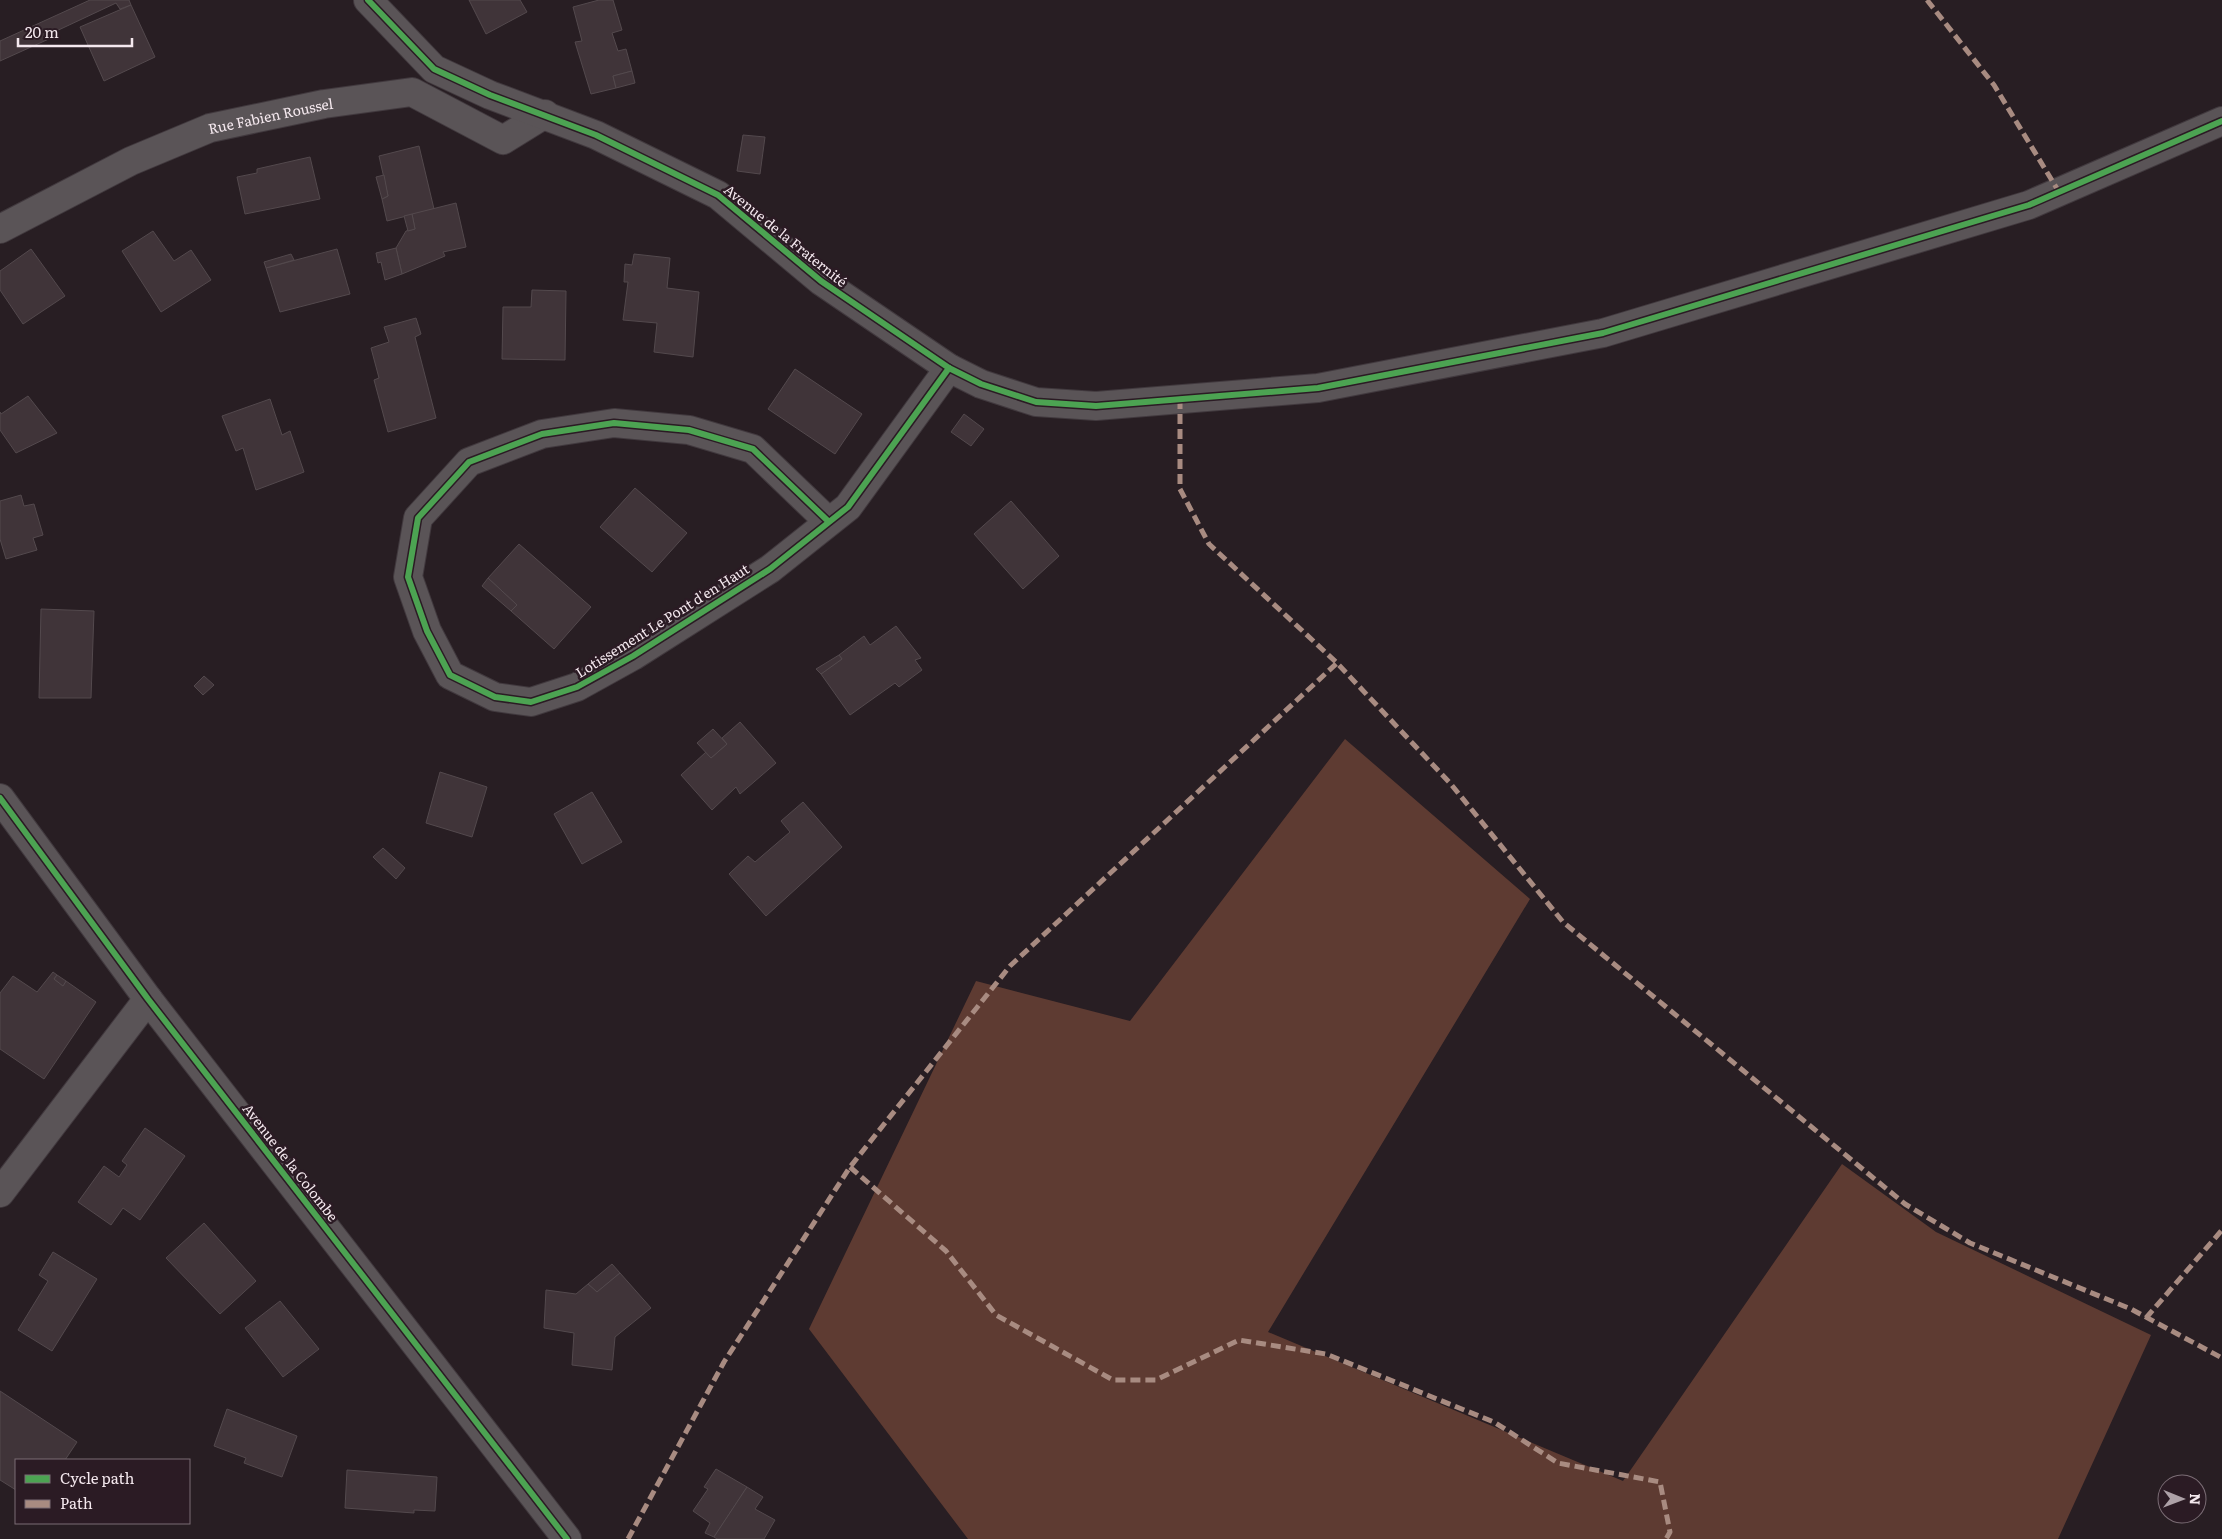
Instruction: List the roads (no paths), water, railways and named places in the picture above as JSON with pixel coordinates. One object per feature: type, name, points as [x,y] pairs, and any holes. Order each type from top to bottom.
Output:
[{"type":"street","name":"Avenue de la Fraternité","points":[[368,0],[434,69],[490,95],[545,114],[596,135],[718,195],[820,281],[949,368],[981,384],[1036,402],[1096,406],[1318,388],[1603,333],[2029,205],[2222,121]]},
{"type":"street","name":"Rue Fabien Roussel","points":[[0,229],[131,162],[220,126],[324,104],[412,92],[503,140],[545,114]]},
{"type":"street","name":"Lotissement Le Pont d'en Haut","points":[[829,522],[754,448],[689,430],[614,423],[542,434],[470,462],[418,518],[408,577],[427,631],[450,675],[495,697],[531,702],[577,687],[633,656],[770,569],[848,507],[949,368]]},
{"type":"street","name":"Avenue de la Colombe","points":[[0,798],[148,999],[567,1539]]},
{"type":"street","points":[[0,1193],[148,999]]}]
